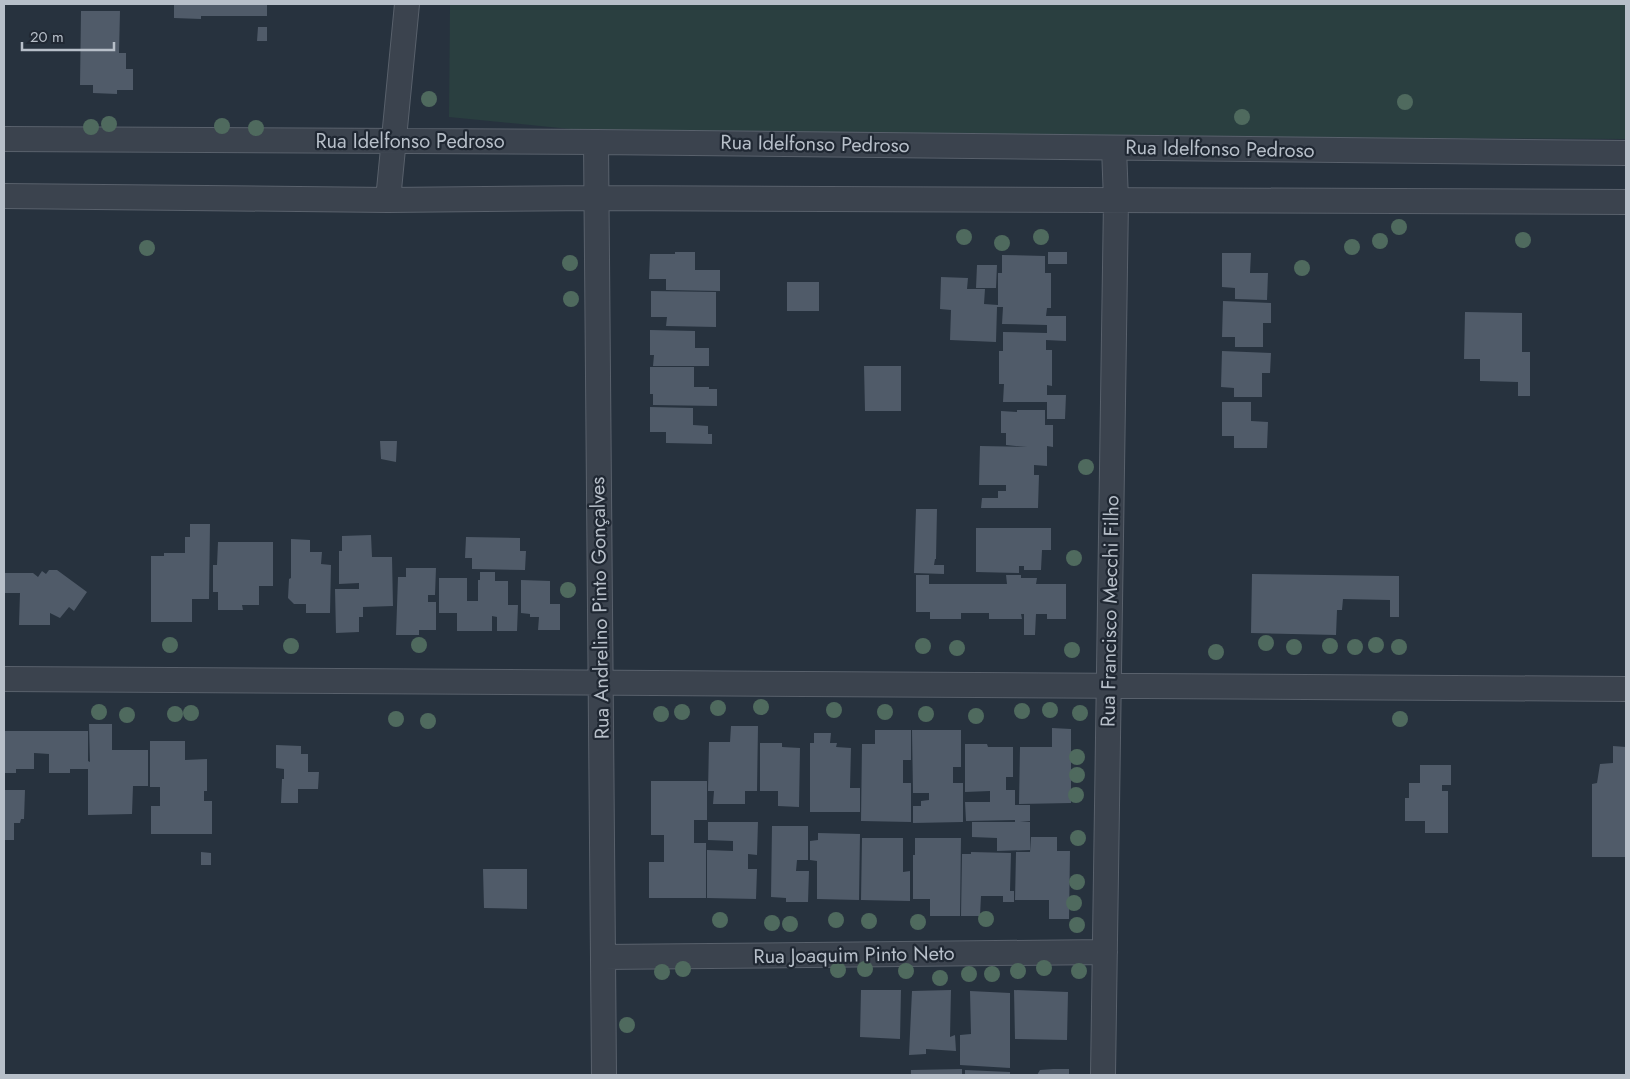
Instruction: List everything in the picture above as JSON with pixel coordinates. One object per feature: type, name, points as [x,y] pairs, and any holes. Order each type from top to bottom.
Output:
[{"type":"street","points":[[388,200],[407,4]]},
{"type":"street","name":"Rua Idelfonso Pedroso","points":[[4,139],[393,140],[1626,154]]},
{"type":"street","name":"Rua Andrelino Pinto Gonçalves","points":[[596,142],[604,1075]]},
{"type":"street","name":"Rua Francisco Mecchi Filho","points":[[1104,1075],[1116,200],[1114,148]]},
{"type":"street","points":[[4,196],[388,200],[596,198],[1626,202]]},
{"type":"street","points":[[4,679],[1626,689]]},
{"type":"street","name":"Rua Joaquim Pinto Neto","points":[[603,957],[1105,952]]},
{"type":"green space","points":[[450,4],[1626,4],[1626,139],[630,135],[449,117]]},
{"type":"building","points":[[174,4],[267,4],[267,16],[201,16],[201,19],[174,18]]},
{"type":"building","points":[[81,11],[120,11],[119,53],[126,53],[126,69],[133,69],[133,90],[117,90],[117,94],[93,93],[93,85],[80,85]]},
{"type":"building","points":[[258,27],[267,27],[267,41],[257,41]]},
{"type":"building","points":[[675,252],[695,252],[695,270],[720,270],[720,291],[666,290],[666,279],[649,279],[650,254],[675,254]]},
{"type":"building","points":[[1048,252],[1067,252],[1067,264],[1048,264]]},
{"type":"building","points":[[1222,253],[1251,253],[1250,273],[1268,273],[1267,300],[1235,299],[1235,288],[1222,287]]},
{"type":"building","points":[[1002,255],[1045,256],[1045,273],[1051,273],[1051,308],[1047,308],[1046,316],[1066,316],[1066,341],[1046,340],[1046,350],[1052,350],[1052,386],[1047,385],[1047,395],[1066,395],[1065,419],[1047,419],[1047,402],[1003,402],[1004,384],[999,384],[999,351],[1003,351],[1003,332],[1047,333],[1047,325],[1002,324],[1003,307],[997,307],[996,342],[950,340],[951,310],[940,309],[941,277],[968,278],[967,289],[985,289],[984,304],[998,305],[998,273],[1002,273]]},
{"type":"building","points":[[977,265],[997,265],[996,288],[976,288]]},
{"type":"building","points":[[787,282],[819,282],[819,311],[787,311]]},
{"type":"building","points":[[651,291],[716,292],[716,327],[666,326],[667,317],[651,317]]},
{"type":"building","points":[[1223,301],[1271,303],[1271,323],[1263,323],[1263,347],[1235,347],[1235,337],[1222,337]]},
{"type":"building","points":[[1465,312],[1522,313],[1522,352],[1530,352],[1530,396],[1518,396],[1518,382],[1480,381],[1480,359],[1464,359]]},
{"type":"building","points":[[650,330],[695,331],[695,348],[709,348],[709,366],[653,366],[654,355],[650,355]]},
{"type":"building","points":[[1222,351],[1271,353],[1270,373],[1262,373],[1262,397],[1234,397],[1234,388],[1221,387]]},
{"type":"building","points":[[864,366],[901,366],[901,411],[865,411]]},
{"type":"building","points":[[650,367],[694,367],[694,387],[717,389],[717,406],[653,405],[653,394],[650,394]]},
{"type":"building","points":[[1222,402],[1251,402],[1251,421],[1268,422],[1267,448],[1234,448],[1234,436],[1222,436]]},
{"type":"building","points":[[650,407],[693,408],[693,425],[708,426],[708,434],[712,434],[712,444],[666,443],[666,432],[650,432]]},
{"type":"building","points":[[1017,410],[1045,410],[1045,425],[1053,425],[1053,447],[1047,446],[1047,466],[1034,465],[1034,475],[1039,475],[1038,508],[981,508],[982,498],[998,498],[998,491],[1006,491],[1006,485],[979,485],[980,446],[1027,447],[1006,445],[1006,433],[1001,433],[1001,411],[1017,412]]},
{"type":"building","points":[[380,441],[397,441],[396,462],[381,459]]},
{"type":"building","points":[[916,509],[937,509],[936,559],[934,565],[944,565],[944,574],[914,573]]},
{"type":"building","points":[[190,524],[210,524],[209,599],[192,599],[192,622],[151,622],[151,556],[164,556],[164,553],[185,553],[185,537],[190,537]]},
{"type":"building","points":[[976,528],[1051,528],[1051,550],[1042,550],[1041,570],[1024,570],[1024,566],[1019,566],[1019,573],[976,572]]},
{"type":"building","points":[[371,535],[372,557],[392,557],[393,606],[363,607],[363,617],[359,617],[359,632],[336,633],[335,589],[359,589],[359,583],[339,584],[339,551],[342,551],[342,536]]},
{"type":"building","points":[[466,537],[520,538],[520,551],[526,551],[525,570],[472,569],[472,558],[465,558]]},
{"type":"building","points":[[291,539],[310,540],[310,552],[322,552],[321,564],[331,565],[330,613],[306,613],[306,604],[294,604],[288,598],[289,579],[291,578]]},
{"type":"building","points":[[218,542],[273,542],[273,586],[259,586],[259,605],[242,605],[243,610],[218,610],[218,592],[213,592],[213,565],[217,565]]},
{"type":"building","points":[[406,568],[436,568],[435,595],[428,595],[428,602],[436,602],[436,630],[419,630],[419,635],[396,635],[398,577],[406,577]]},
{"type":"building","points":[[49,570],[57,570],[87,592],[74,611],[69,607],[60,618],[50,613],[50,625],[19,625],[20,593],[4,593],[4,573],[33,573],[38,577],[42,571],[46,574]]},
{"type":"building","points":[[480,572],[495,572],[495,581],[508,581],[508,605],[518,605],[517,631],[497,631],[497,617],[492,616],[492,631],[457,631],[457,613],[439,613],[439,578],[467,578],[467,601],[478,601]]},
{"type":"building","points":[[1252,574],[1399,576],[1399,617],[1390,617],[1390,600],[1343,599],[1342,610],[1337,610],[1336,635],[1251,633]]},
{"type":"building","points":[[916,575],[929,575],[929,584],[1007,584],[1006,575],[1021,575],[1021,578],[1037,578],[1036,584],[1066,584],[1066,619],[1047,619],[1047,614],[1036,614],[1035,635],[1024,635],[1024,614],[1021,614],[1022,619],[989,619],[989,613],[961,613],[961,619],[930,619],[930,612],[916,612]]},
{"type":"building","points":[[521,580],[550,581],[550,604],[560,604],[560,630],[538,630],[539,617],[530,617],[530,614],[521,613]]},
{"type":"building","points":[[89,724],[112,724],[112,750],[148,750],[148,786],[133,786],[132,814],[88,815],[88,769],[70,769],[70,773],[49,773],[49,754],[34,753],[34,769],[16,769],[16,773],[4,773],[4,731],[88,731],[88,761],[90,762]]},
{"type":"building","points":[[731,726],[758,726],[757,791],[745,791],[745,804],[713,804],[714,791],[708,791],[709,742],[730,742]]},
{"type":"building","points":[[1052,728],[1071,729],[1071,803],[1019,804],[1020,747],[1052,747]]},
{"type":"building","points":[[875,730],[911,730],[911,760],[903,760],[903,783],[911,783],[911,822],[861,821],[862,744],[875,744]]},
{"type":"building","points":[[912,730],[961,730],[961,767],[953,767],[953,783],[963,783],[963,822],[913,823],[913,806],[921,806],[921,801],[929,800],[929,793],[913,793]]},
{"type":"building","points":[[814,733],[831,733],[830,743],[837,743],[836,747],[851,748],[850,788],[860,788],[860,812],[810,812],[810,743],[814,743]]},
{"type":"building","points":[[150,741],[185,741],[185,760],[207,759],[207,791],[204,791],[204,801],[212,801],[212,834],[151,834],[151,806],[160,806],[160,787],[150,787]]},
{"type":"building","points":[[760,743],[782,743],[782,747],[800,748],[799,807],[778,806],[778,791],[760,791]]},
{"type":"building","points":[[965,744],[987,744],[988,747],[1013,747],[1013,777],[1006,777],[1006,790],[1015,790],[1015,805],[1030,805],[1030,821],[1020,821],[1030,822],[1030,850],[997,851],[997,838],[972,837],[972,822],[1015,822],[1015,820],[966,821],[965,802],[990,802],[990,791],[965,792]]},
{"type":"building","points":[[276,745],[301,746],[301,754],[308,754],[308,772],[319,772],[318,789],[298,789],[298,803],[281,803],[284,769],[276,768]]},
{"type":"building","points":[[1613,746],[1626,747],[1626,857],[1592,857],[1592,784],[1597,783],[1600,764],[1613,763]]},
{"type":"building","points":[[1420,765],[1451,765],[1451,785],[1442,785],[1442,791],[1448,791],[1448,833],[1425,833],[1425,821],[1405,821],[1405,798],[1409,798],[1409,783],[1420,783]]},
{"type":"building","points":[[651,781],[707,781],[707,820],[694,820],[694,843],[706,843],[706,898],[649,898],[649,862],[664,862],[664,835],[651,835]]},
{"type":"building","points":[[4,790],[25,790],[24,819],[21,819],[20,823],[14,823],[14,840],[4,840]]},
{"type":"building","points":[[708,822],[758,822],[757,855],[748,854],[748,869],[757,869],[756,899],[707,898],[707,850],[733,851],[733,841],[708,840]]},
{"type":"building","points":[[772,826],[808,826],[808,860],[797,860],[796,871],[809,871],[808,902],[786,902],[786,898],[771,897]]},
{"type":"building","points":[[818,833],[860,834],[859,900],[817,899],[817,861],[810,860],[810,841],[818,840]]},
{"type":"building","points":[[1031,837],[1057,837],[1057,851],[1070,851],[1069,919],[1049,919],[1049,900],[1015,900],[1016,852],[1030,852]]},
{"type":"building","points":[[862,838],[903,838],[903,872],[910,871],[910,901],[861,900]]},
{"type":"building","points":[[915,838],[961,838],[960,916],[930,916],[930,899],[913,899]]},
{"type":"building","points":[[201,852],[211,853],[211,865],[201,865]]},
{"type":"building","points":[[971,852],[1011,853],[1010,891],[1014,891],[1014,902],[1003,902],[1003,896],[981,896],[980,916],[961,916],[962,854],[971,854]]},
{"type":"building","points":[[483,869],[527,869],[527,909],[484,908]]},
{"type":"building","points":[[861,990],[901,990],[900,1039],[860,1037]]},
{"type":"building","points":[[951,990],[950,1037],[955,1035],[956,1051],[926,1049],[926,1054],[909,1055],[912,991]]},
{"type":"building","points":[[1014,990],[1068,992],[1067,1040],[1015,1039]]},
{"type":"building","points":[[970,991],[1010,993],[1010,1068],[960,1065],[960,1035],[971,1034]]},
{"type":"building","points":[[962,1069],[962,1075],[911,1075],[911,1070]]},
{"type":"building","points":[[1069,1069],[1069,1075],[1037,1075],[1040,1070]]},
{"type":"building","points":[[965,1070],[1010,1072],[1010,1075],[965,1075]]}]
